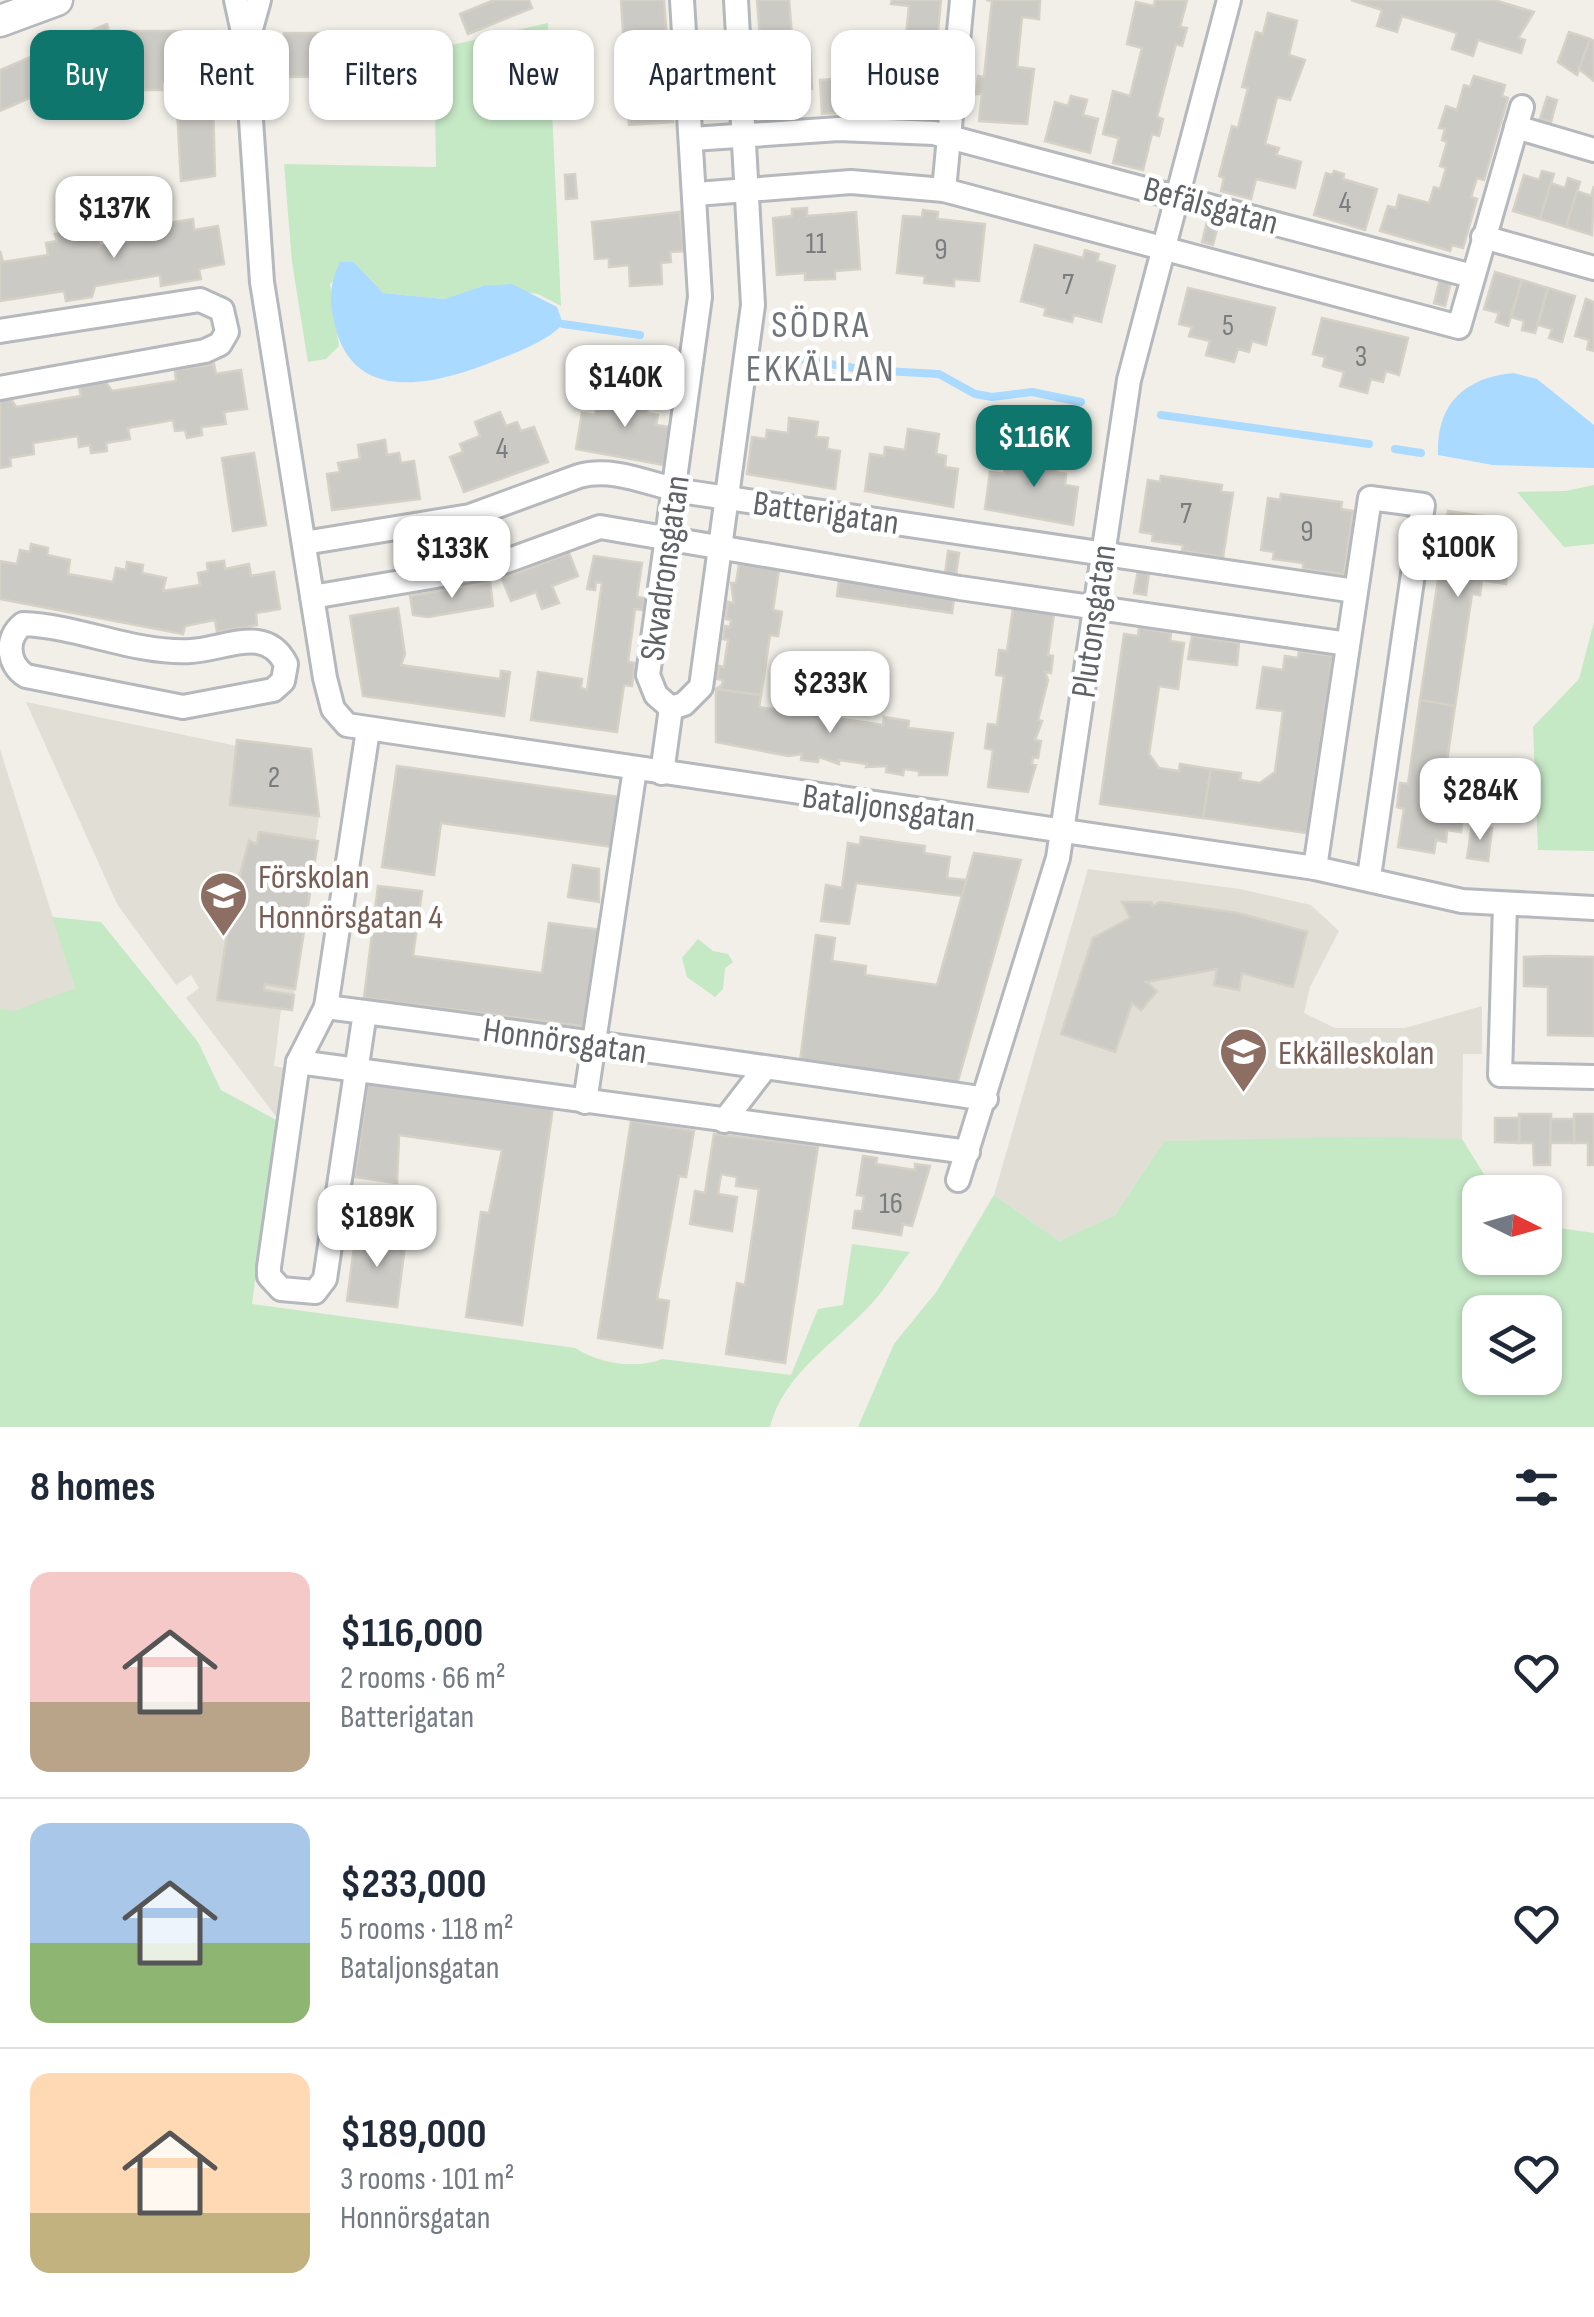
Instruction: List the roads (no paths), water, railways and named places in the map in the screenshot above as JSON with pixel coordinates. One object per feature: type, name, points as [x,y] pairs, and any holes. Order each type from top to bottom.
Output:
[{"type":"street","points":[[0,21],[58,0]]},
{"type":"street","name":"Bataljonsgatan","points":[[236,0],[243,30]]},
{"type":"street","name":"Bataljonsgatan","points":[[250,30],[258,0]]},
{"type":"street","name":"Skvadronsgatan","points":[[671,708],[656,695],[648,674],[700,297],[682,0]]},
{"type":"street","name":"Skvadronsgatan","points":[[671,708],[684,704],[701,687],[753,304],[747,135],[736,0]]},
{"type":"street","points":[[944,190],[962,0]]},
{"type":"street","name":"Plutonsgatan","points":[[958,1180],[986,1099],[1063,832],[1129,380],[1229,0]]},
{"type":"street","points":[[1472,276],[1519,117],[1594,150]]},
{"type":"street","name":"Bataljonsgatan","points":[[250,120],[256,237],[266,312],[332,709],[347,725],[1315,868],[1462,901],[1594,908]]},
{"type":"street","name":"Befälsgatan","points":[[692,139],[851,128],[950,136],[1472,276],[1459,327],[944,190],[851,182],[696,194]]},
{"type":"street","points":[[1484,237],[1594,268]]},
{"type":"street","points":[[0,331],[200,300],[212,302],[226,318],[227,332],[220,344],[205,352],[0,388]]},
{"type":"street","points":[[226,318],[266,312]]},
{"type":"street","name":"Batterigatan","points":[[304,543],[470,516],[588,473],[650,480],[676,490],[1355,591]]},
{"type":"street","points":[[1315,868],[1370,498],[1423,505],[1369,878]]},
{"type":"street","name":"Batterigatan","points":[[312,597],[490,567],[600,528],[1094,608],[1348,644]]},
{"type":"street","points":[[36,624],[190,651],[261,640],[274,645],[286,664],[282,681],[273,690],[183,707],[26,676],[17,670],[10,650],[16,629],[36,624]]},
{"type":"street","points":[[286,664],[322,657]]},
{"type":"street","name":"Skvadronsgatan","points":[[662,773],[671,708]]},
{"type":"street","points":[[365,1012],[327,1270],[322,1286],[309,1293],[281,1289],[274,1284],[269,1267],[298,1062],[326,1007],[368,730]]},
{"type":"street","points":[[586,1102],[635,769]]},
{"type":"street","points":[[1505,905],[1500,1075],[1594,1077]]},
{"type":"street","name":"Honnörsgatan","points":[[326,1007],[986,1099]]},
{"type":"street","name":"Honnörsgatan","points":[[298,1062],[968,1152]]},
{"type":"street","points":[[724,1121],[765,1068]]},
{"type":"water","points":[[340,262],[354,262],[383,293],[444,299],[483,286],[512,284],[557,307],[563,324],[524,349],[474,369],[424,381],[377,378],[358,367],[343,349],[334,321],[331,291]]},
{"type":"water","points":[[1513,373],[1537,379],[1594,425],[1594,468],[1493,465],[1438,455],[1442,421],[1456,397],[1480,381]]},
{"type":"waterway","points":[[563,324],[640,335]]},
{"type":"waterway","points":[[782,356],[866,370],[939,374],[975,394],[992,397],[1032,392],[1081,402]]},
{"type":"waterway","points":[[1161,415],[1369,444]]},
{"type":"waterway","points":[[1395,449],[1421,453]]},
{"type":"place","name":"Förskolan Honnörsgatan 4","points":[[223,938]]},
{"type":"place","name":"Ekkälleskolan","points":[[1243,1094]]},
{"type":"district","name":"SÖDRA EKKÄLLAN","points":[[821,346]]}]
